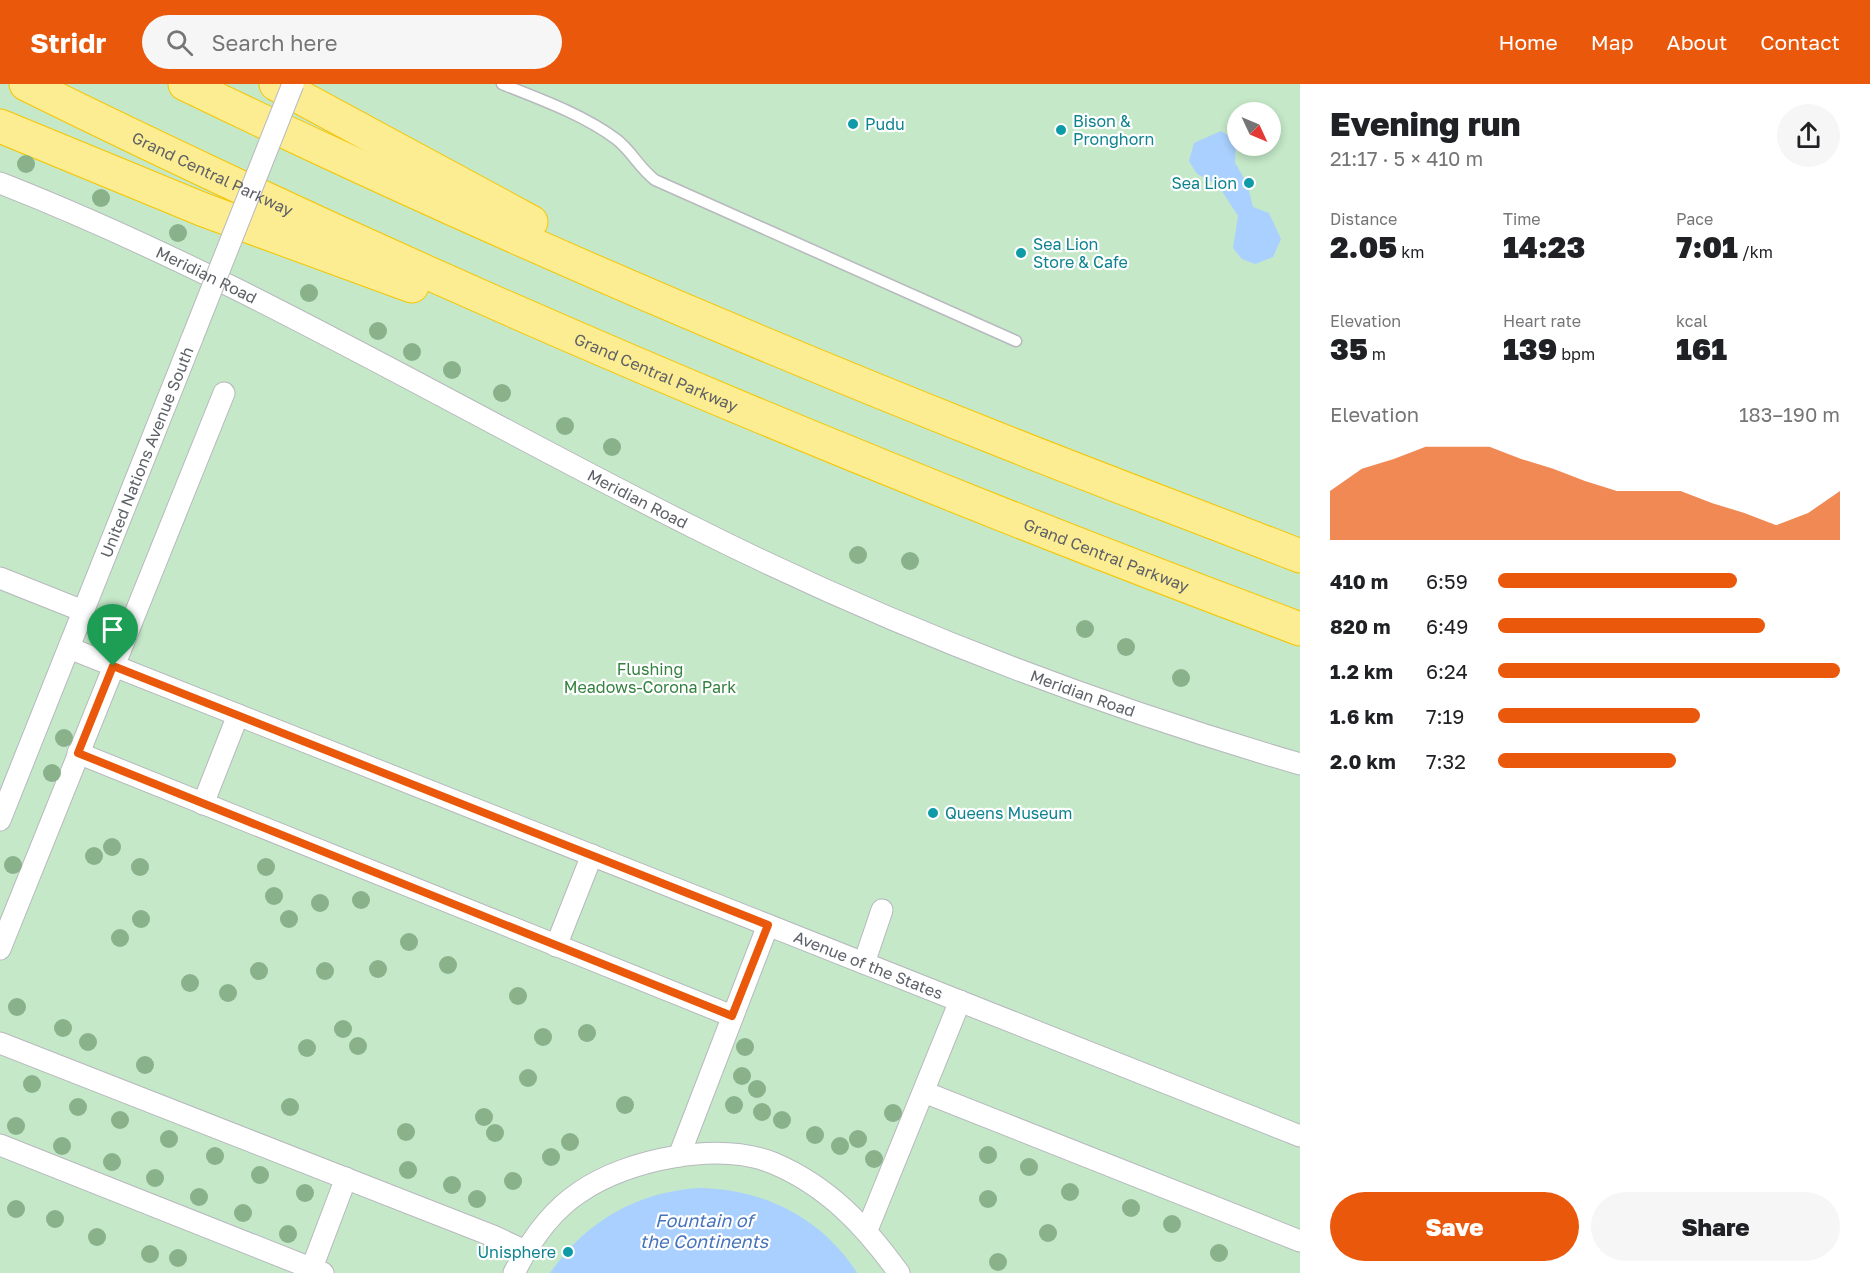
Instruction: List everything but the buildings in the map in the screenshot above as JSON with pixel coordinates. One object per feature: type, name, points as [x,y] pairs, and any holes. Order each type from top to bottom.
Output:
[{"type":"highway","name":"Grand Central Parkway","points":[[26,84],[336,230],[705,394],[1072,543],[1300,629]]},
{"type":"highway","points":[[185,84],[477,219],[728,328],[981,433],[1300,556]]},
{"type":"highway","points":[[276,84],[728,328]]},
{"type":"highway","points":[[0,126],[204,210],[705,394]]},
{"type":"street","name":"United Nations Avenue South","points":[[0,820],[293,84]]},
{"type":"street","name":"Meridian Road","points":[[0,183],[187,264],[691,526],[836,594],[1059,685],[1207,736],[1300,764]]},
{"type":"street","points":[[0,949],[224,393]]},
{"type":"street","points":[[0,578],[83,611]]},
{"type":"street","name":"Avenue of the States","points":[[69,648],[1300,1136]]},
{"type":"street","points":[[203,804],[238,715]]},
{"type":"street","points":[[78,753],[732,1016]]},
{"type":"street","points":[[556,946],[592,855]]},
{"type":"street","points":[[864,963],[882,910]]},
{"type":"street","points":[[679,1156],[768,925]]},
{"type":"street","points":[[867,1230],[960,1001]]},
{"type":"street","points":[[0,1043],[493,1236],[525,1251]]},
{"type":"street","points":[[924,1092],[1300,1241]]},
{"type":"street","points":[[0,1145],[315,1271],[346,1178]]},
{"type":"street","points":[[514,1273],[525,1251],[552,1216],[580,1191],[656,1160],[679,1156],[737,1154],[772,1163],[813,1184],[867,1230],[899,1273]]},
{"type":"lane","points":[[502,84],[526,88],[602,129],[619,141],[645,172],[655,180],[1016,341]]},
{"type":"green space","name":"Flushing Meadows-Corona Park","points":[[0,84],[1300,84],[1300,1273],[0,1273]]},
{"type":"water","points":[[1221,131],[1227,135],[1227,156],[1235,156],[1235,163],[1247,183],[1253,207],[1269,213],[1281,239],[1273,257],[1255,264],[1242,259],[1233,248],[1238,216],[1218,185],[1197,174],[1189,161],[1194,143]]},
{"type":"water","name":"Fountain of the Continents","points":[[699,1188],[746,1194],[789,1210],[809,1222],[827,1237],[857,1273],[550,1273],[580,1238],[615,1212],[655,1196]]},
{"type":"place","name":"Pudu","points":[[853,124]]},
{"type":"place","name":"Bison & Pronghorn","points":[[1061,130]]},
{"type":"place","name":"Sea Lion","points":[[1249,183]]},
{"type":"place","name":"Sea Lion Store & Cafe","points":[[1021,253]]},
{"type":"place","name":"Queens Museum","points":[[933,813]]},
{"type":"place","name":"Unisphere","points":[[568,1252]]},
{"type":"route","points":[[113,666],[768,925],[732,1016],[78,753],[113,666]]}]
